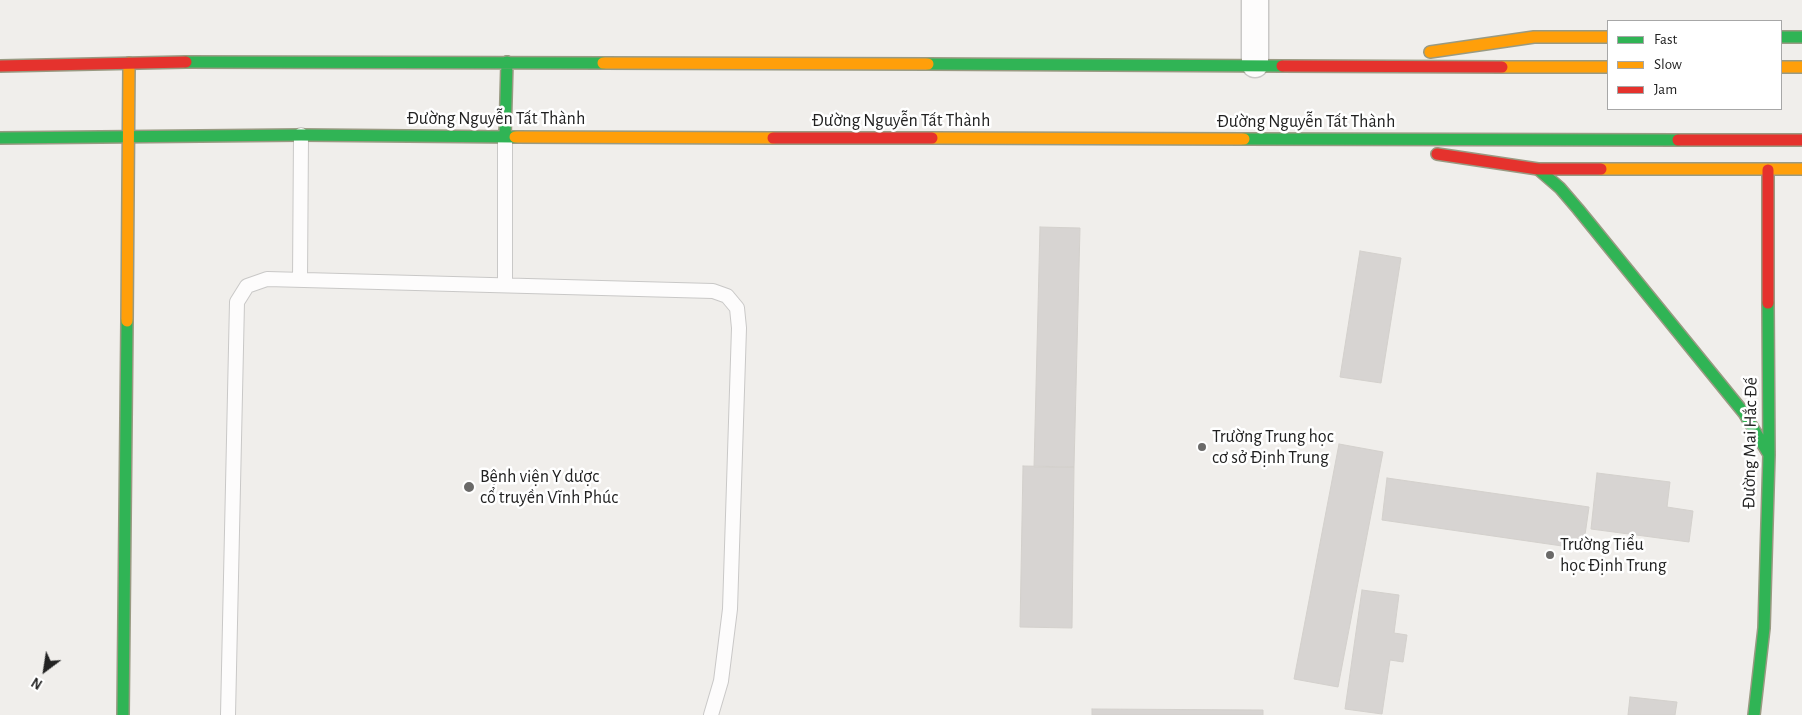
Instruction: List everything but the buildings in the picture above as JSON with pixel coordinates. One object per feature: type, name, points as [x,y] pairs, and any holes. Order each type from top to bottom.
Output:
[{"type":"main road","points":[[1345,65],[1534,37],[1607,37]]},
{"type":"main road","points":[[1782,37],[1802,37]]},
{"type":"main road","points":[[0,66],[235,61],[1607,66]]},
{"type":"main road","points":[[505,137],[507,62]]},
{"type":"main road","points":[[123,715],[129,63]]},
{"type":"main road","points":[[1782,67],[1802,67]]},
{"type":"main road","name":"Đường Nguyễn Tất Thành","points":[[0,138],[301,135],[1347,140],[1802,140]]},
{"type":"main road","points":[[1347,140],[1538,169],[1802,169]]},
{"type":"main road","points":[[1538,169],[1560,188],[1578,209],[1738,406],[1757,433],[1768,455]]},
{"type":"main road","name":"Đường Mai Hắc Đế","points":[[1754,715],[1764,628],[1768,455],[1768,170]]},
{"type":"street","points":[[1254,64],[1255,0]]},
{"type":"lane","points":[[300,280],[301,135]]},
{"type":"lane","points":[[505,137],[505,285]]},
{"type":"lane","points":[[228,715],[237,302],[247,286],[267,279],[713,290],[727,296],[737,308],[739,328],[730,610],[721,681],[711,715]]},
{"type":"traffic: fast","points":[[1782,37],[1802,37]]},
{"type":"traffic: fast","points":[[186,62],[603,63]]},
{"type":"traffic: fast","points":[[505,137],[507,62]]},
{"type":"traffic: fast","points":[[928,64],[1282,66]]},
{"type":"traffic: fast","points":[[0,138],[301,135],[515,137]]},
{"type":"traffic: fast","points":[[1244,139],[1678,140]]},
{"type":"traffic: fast","points":[[1538,169],[1560,188],[1578,209],[1744,413],[1768,453]]},
{"type":"traffic: fast","points":[[1754,715],[1764,628],[1769,455],[1768,303]]},
{"type":"traffic: fast","points":[[123,715],[127,321]]},
{"type":"traffic: slow","points":[[1430,52],[1534,37],[1607,37]]},
{"type":"traffic: slow","points":[[127,321],[129,63]]},
{"type":"traffic: slow","points":[[603,63],[928,64]]},
{"type":"traffic: slow","points":[[1502,67],[1607,67]]},
{"type":"traffic: slow","points":[[1782,67],[1802,67]]},
{"type":"traffic: slow","points":[[515,137],[773,138]]},
{"type":"traffic: slow","points":[[932,138],[1244,139]]},
{"type":"traffic: slow","points":[[1601,169],[1802,169]]},
{"type":"traffic: jam","points":[[0,66],[186,62]]},
{"type":"traffic: jam","points":[[1282,66],[1502,67]]},
{"type":"traffic: jam","points":[[773,138],[932,138]]},
{"type":"traffic: jam","points":[[1678,140],[1802,140]]},
{"type":"traffic: jam","points":[[1437,154],[1538,169],[1601,169]]},
{"type":"traffic: jam","points":[[1768,170],[1768,303]]},
{"type":"place","name":"Trường Trung học cơ sở Định Trung","points":[[1202,447]]},
{"type":"place","name":"Bệnh viện Y dược cổ truyền Vĩnh Phúc","points":[[469,487]]},
{"type":"place","name":"Trường Tiểu học Định Trung","points":[[1550,555]]}]
